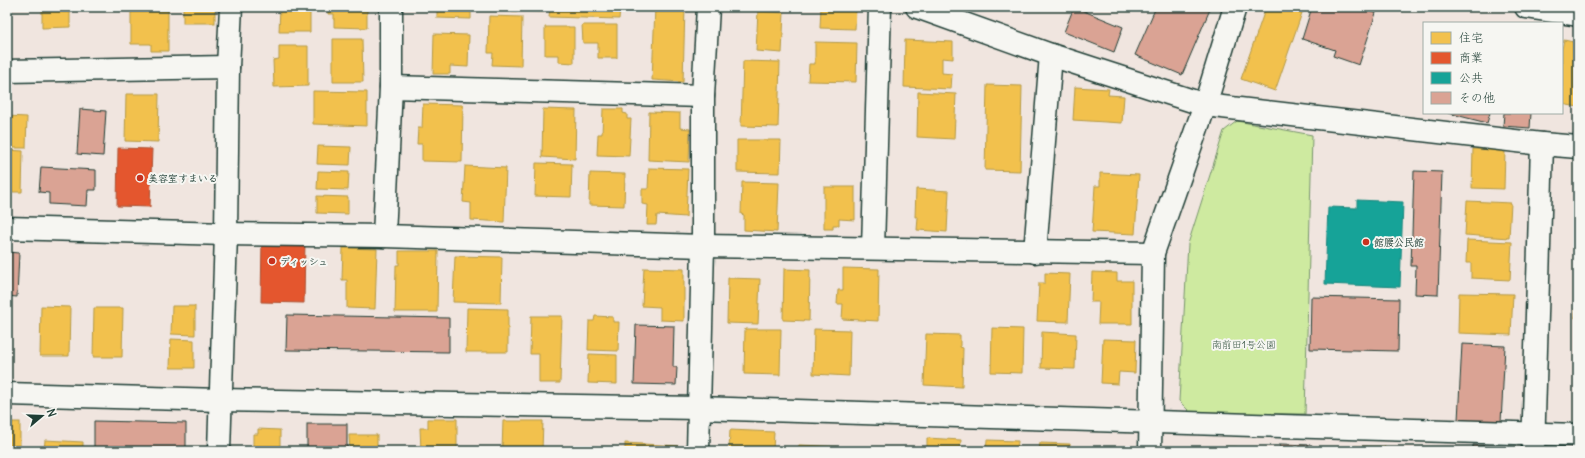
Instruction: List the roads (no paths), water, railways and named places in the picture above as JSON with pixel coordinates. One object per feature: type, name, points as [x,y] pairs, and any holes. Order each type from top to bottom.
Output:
[{"type":"street","points":[[219,451],[226,234],[228,68],[231,7]]},
{"type":"street","points":[[384,236],[391,87],[391,7]]},
{"type":"street","points":[[698,451],[703,246],[703,96],[708,7]]},
{"type":"street","points":[[873,248],[880,7]]},
{"type":"street","points":[[917,7],[1051,55],[1205,105],[1542,144],[1578,146]]},
{"type":"street","points":[[1150,451],[1153,253],[1205,105],[1236,7]]},
{"type":"street","points":[[1526,7],[1578,15]]},
{"type":"street","points":[[1035,252],[1051,55]]},
{"type":"street","points":[[7,71],[228,68]]},
{"type":"street","points":[[391,87],[703,96]]},
{"type":"street","points":[[1533,443],[1542,144]]},
{"type":"street","points":[[7,228],[226,234],[384,236],[703,246],[1153,253]]},
{"type":"street","points":[[7,394],[220,400],[700,408],[1151,422],[1533,443],[1578,435]]},
{"type":"place","name":"美容室すまいる","points":[[140,178]]},
{"type":"place","name":"館腰公民館","points":[[1366,242]]},
{"type":"place","name":"ディッシュ","points":[[272,261]]},
{"type":"park label","name":"南前田1号公園","points":[[1244,344]]}]
